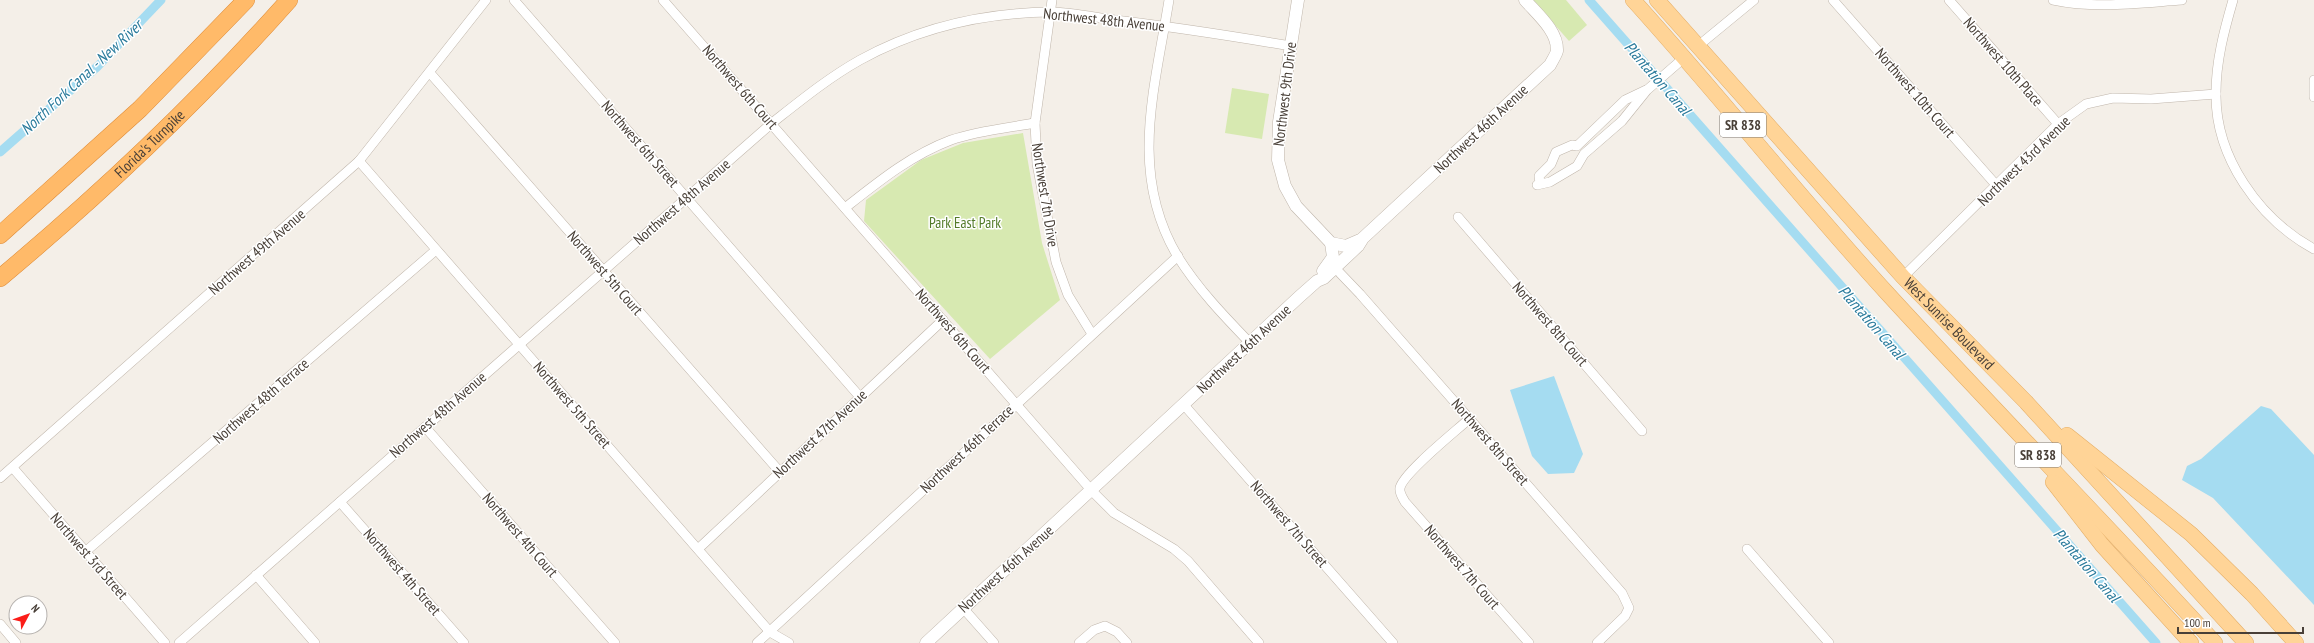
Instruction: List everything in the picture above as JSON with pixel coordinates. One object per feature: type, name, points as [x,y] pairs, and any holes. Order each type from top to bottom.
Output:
[{"type":"highway","points":[[0,235],[140,109],[246,0]]},
{"type":"highway","name":"Florida's Turnpike","points":[[0,278],[56,231],[168,128],[243,52],[289,0]]},
{"type":"main road","name":"West Sunrise Boulevard","points":[[1633,0],[1669,39],[1679,62],[2003,418],[2123,542],[2215,643]]},
{"type":"main road","name":"West Sunrise Boulevard","points":[[1657,0],[1903,277],[2026,402],[2246,643]]},
{"type":"main road","points":[[1669,39],[1692,47],[1698,46]]},
{"type":"main road","points":[[1679,62],[1695,54],[1710,60]]},
{"type":"main road","points":[[1863,265],[1882,273],[1903,277]]},
{"type":"main road","points":[[2026,402],[2127,485],[2191,534],[2252,594],[2296,642]]},
{"type":"main road","points":[[2003,418],[2102,545],[2191,643]]},
{"type":"street","name":"Northwest 49th Avenue","points":[[0,478],[359,162],[486,0]]},
{"type":"street","name":"Northwest 6th Street","points":[[514,0],[860,397]]},
{"type":"street","name":"Northwest 6th Court","points":[[663,0],[1017,403],[1092,491],[1114,513],[1174,549],[1188,561],[1259,643]]},
{"type":"street","name":"Northwest 7th Drive","points":[[1052,0],[1035,123],[1036,164],[1056,262],[1068,295],[1092,334]]},
{"type":"street","points":[[1169,0],[1149,124],[1148,155],[1153,190],[1164,227],[1178,256],[1204,294],[1250,343]]},
{"type":"street","name":"Northwest 9th Drive","points":[[1298,0],[1279,122],[1278,160],[1285,186],[1296,206],[1331,243]]},
{"type":"street","name":"Northwest 46th Avenue","points":[[926,643],[1092,491],[1329,269],[1358,246],[1363,238],[1550,65],[1557,52],[1555,38],[1548,26],[1526,0]]},
{"type":"street","points":[[1698,46],[1754,0]]},
{"type":"street","name":"Northwest 10th Court","points":[[1833,0],[1997,186]]},
{"type":"street","name":"Northwest 10th Place","points":[[1949,0],[2058,124]]},
{"type":"street","points":[[2053,0],[2072,4],[2118,5],[2182,0]]},
{"type":"street","points":[[2233,0],[2218,57],[2216,94],[2220,125],[2226,144],[2244,184],[2258,203],[2279,225],[2298,240],[2314,248]]},
{"type":"street","name":"Northwest 48th Avenue","points":[[179,643],[772,123],[828,79],[861,59],[893,45],[957,22],[1002,15],[1050,12],[1165,26],[1291,46]]},
{"type":"street","points":[[1647,90],[1625,100],[1577,146],[1572,145],[1556,152],[1551,164],[1539,176],[1539,184],[1546,184],[1577,166],[1584,154],[1622,121],[1647,90],[1679,62]]},
{"type":"street","name":"Northwest 5th Court","points":[[430,73],[780,472]]},
{"type":"street","points":[[2314,80],[2314,97]]},
{"type":"street","name":"Northwest 43rd Avenue","points":[[1903,277],[1997,186],[2058,124],[2086,104],[2113,98],[2151,99],[2216,94]]},
{"type":"street","points":[[845,208],[884,178],[914,158],[951,140],[1035,123]]},
{"type":"street","name":"Northwest 5th Street","points":[[359,162],[770,632],[789,643]]},
{"type":"street","points":[[1551,164],[1561,176]]},
{"type":"street","name":"Northwest 8th Court","points":[[1458,217],[1642,431]]},
{"type":"street","points":[[1329,269],[1333,257],[1331,243],[1346,246],[1363,238]]},
{"type":"street","name":"Northwest 48th Terrace","points":[[85,552],[436,250]]},
{"type":"street","name":"Northwest 46th Terrace","points":[[757,643],[1178,256]]},
{"type":"street","points":[[1346,256],[1343,269],[1347,280]]},
{"type":"street","name":"Northwest 8th Street","points":[[1329,269],[1338,271],[1347,280],[1622,593],[1629,608],[1625,616],[1597,643]]},
{"type":"street","name":"Northwest 47th Avenue","points":[[698,549],[943,320]]},
{"type":"street","name":"Northwest 7th Street","points":[[1184,405],[1393,643]]},
{"type":"street","name":"Northwest 7th Court","points":[[1469,419],[1407,476],[1400,490],[1405,502],[1529,643]]},
{"type":"street","name":"Northwest 4th Court","points":[[425,427],[615,643]]},
{"type":"street","name":"Northwest 3rd Street","points":[[13,468],[165,643]]},
{"type":"street","name":"Northwest 4th Street","points":[[340,502],[464,643]]},
{"type":"street","points":[[1747,549],[1829,643]]},
{"type":"street","points":[[256,575],[315,643]]},
{"type":"street","points":[[963,608],[994,643]]},
{"type":"street","points":[[0,624],[16,643]]},
{"type":"street","points":[[1079,643],[1094,630],[1105,626],[1118,632],[1127,643]]},
{"type":"green space","points":[[1533,0],[1566,0],[1587,25],[1569,41]]},
{"type":"green space","points":[[1232,88],[1269,94],[1262,139],[1225,133]]},
{"type":"green space","name":"Park East Park","points":[[1023,133],[1042,243],[1060,300],[990,359],[864,221],[866,200],[921,160],[963,143]]},
{"type":"water","points":[[1554,376],[1583,454],[1574,473],[1548,474],[1532,456],[1510,390]]},
{"type":"water","points":[[2261,406],[2271,409],[2314,455],[2314,605],[2213,498],[2182,480],[2187,466],[2201,459]]},
{"type":"waterway","name":"North Fork Canal - New River","points":[[0,152],[98,66],[161,0]]},
{"type":"waterway","name":"Plantation Canal","points":[[1589,0],[2156,643]]}]
